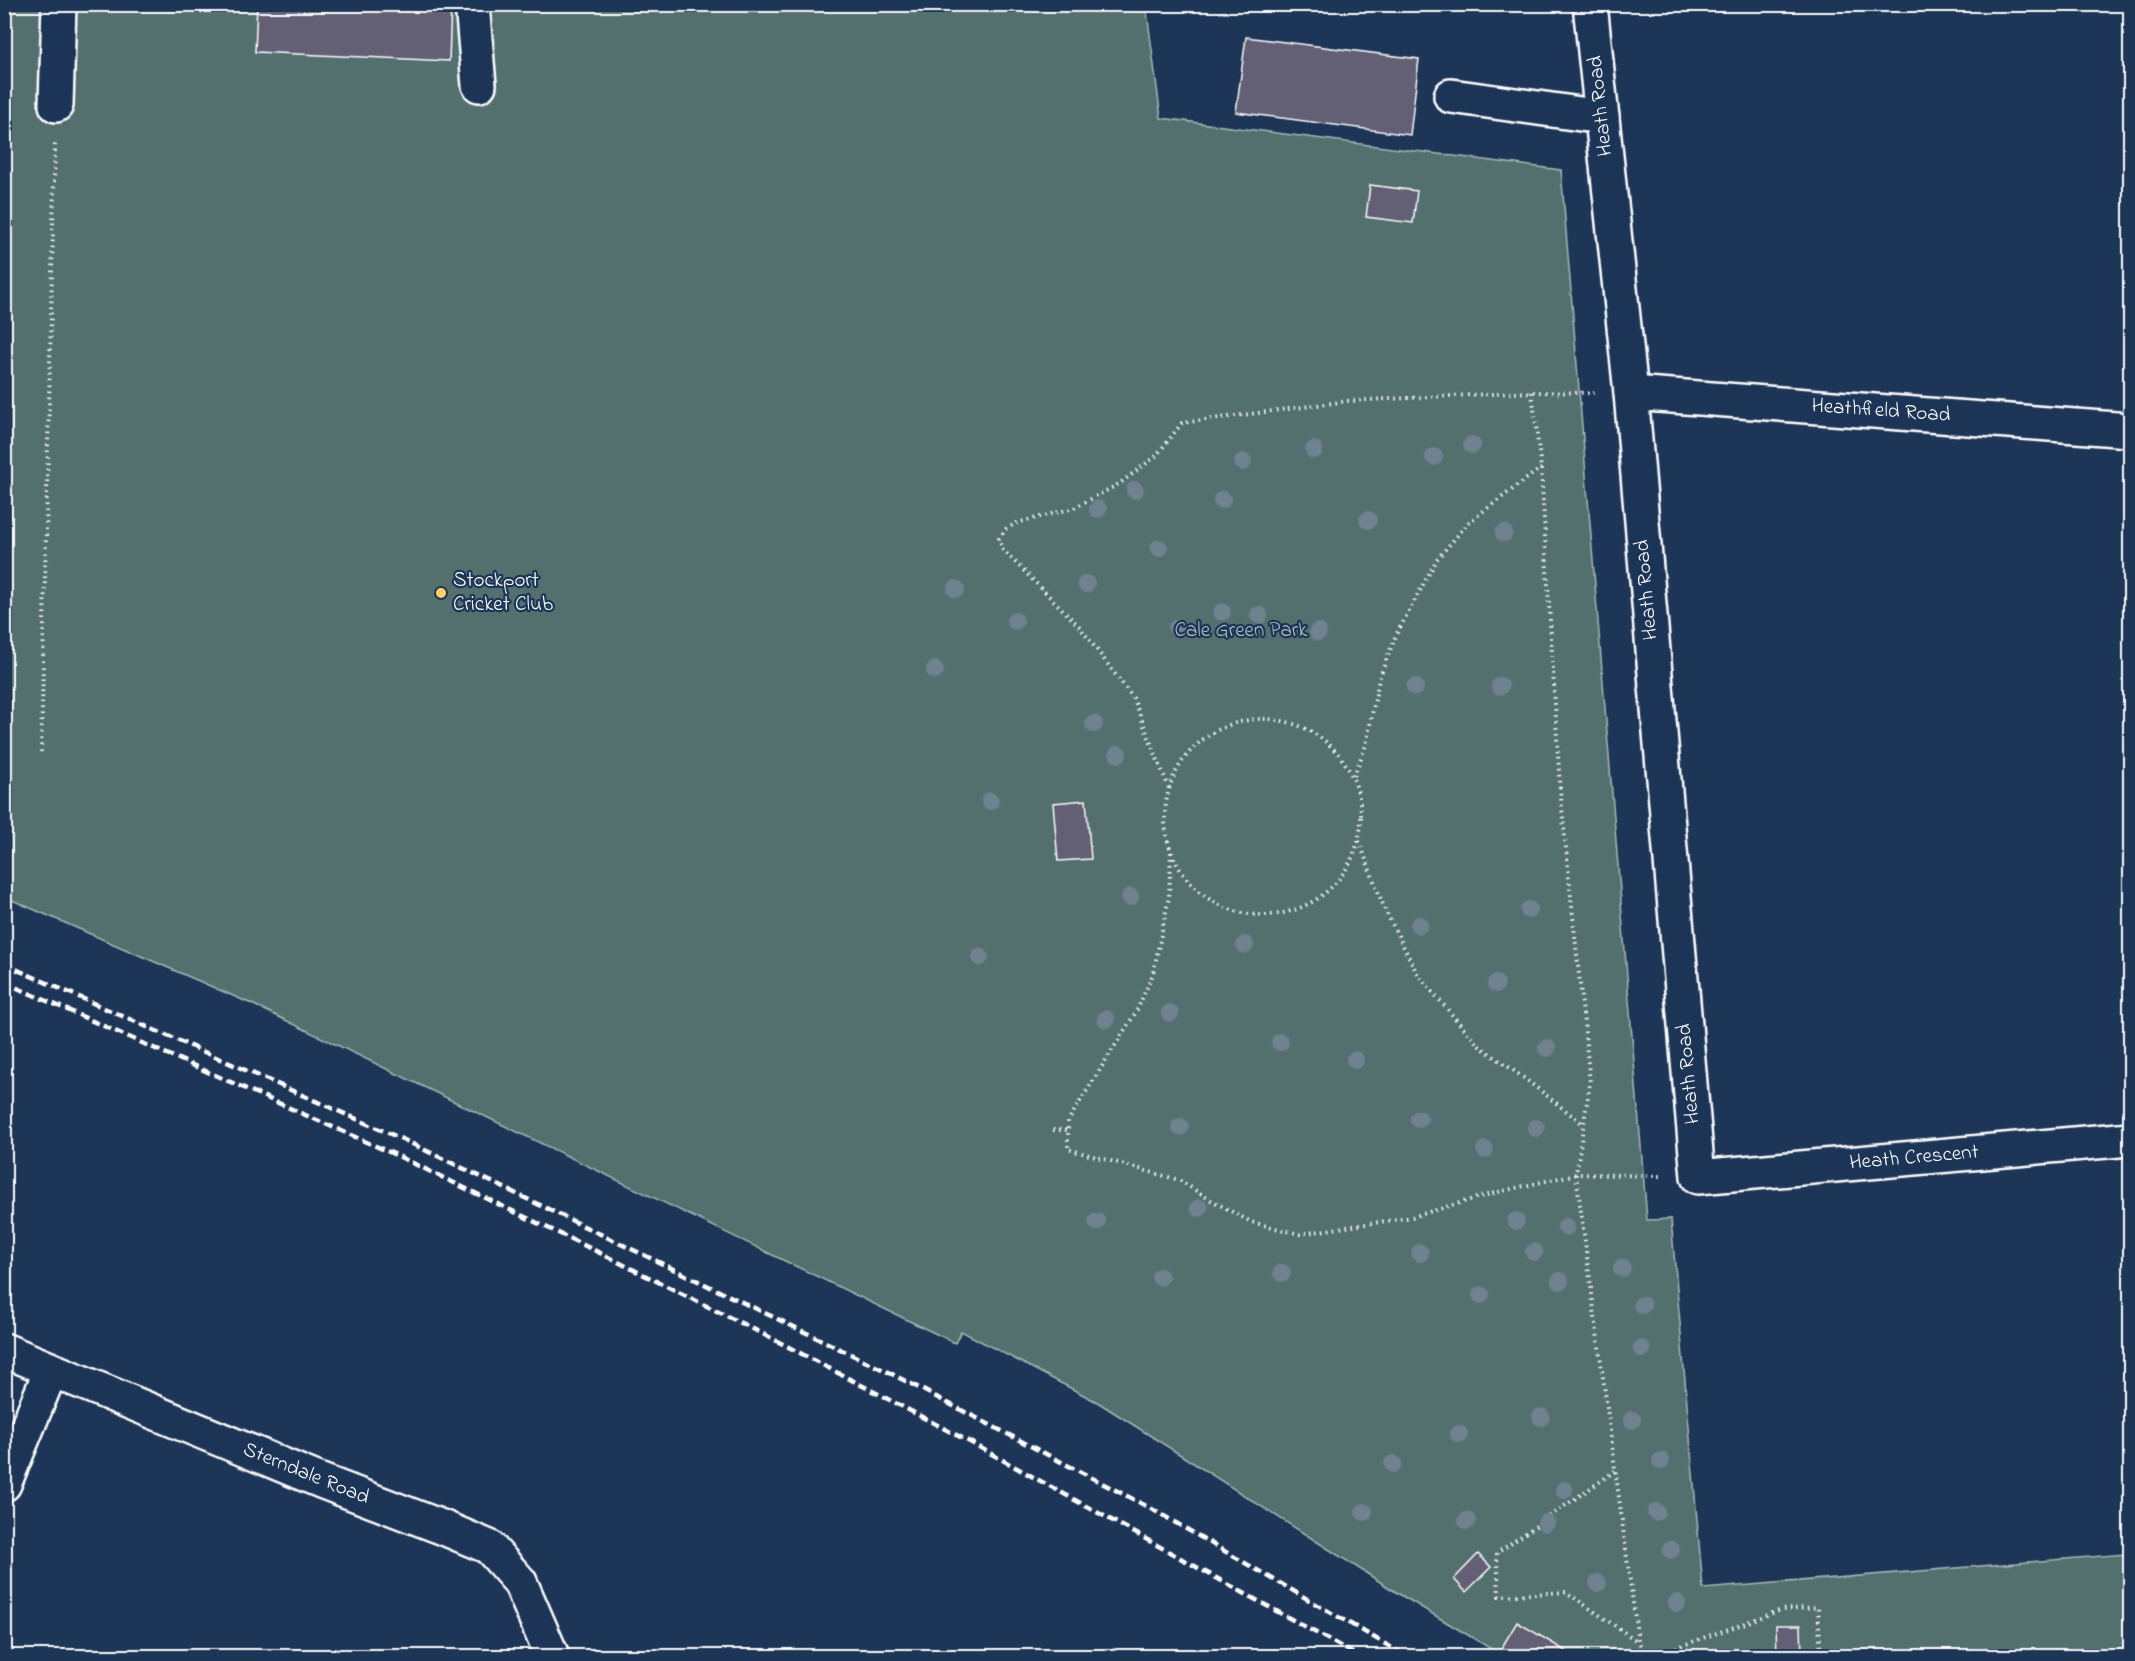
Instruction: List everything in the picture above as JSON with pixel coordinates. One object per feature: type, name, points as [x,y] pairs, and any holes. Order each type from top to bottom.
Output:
[{"type":"street","points":[[56,105],[59,4]]},
{"type":"street","points":[[472,4],[479,85]]},
{"type":"street","name":"Heath Road","points":[[1590,4],[1630,393],[1698,1176]]},
{"type":"street","points":[[1451,96],[1602,117]]},
{"type":"street","name":"Heathfield Road","points":[[1630,393],[2130,430]]},
{"type":"street","name":"Heath Crescent","points":[[1698,1176],[2130,1139]]},
{"type":"street","name":"Sterndale Road","points":[[4,1350],[310,1477],[444,1527],[489,1547],[520,1582],[552,1656]]},
{"type":"street","points":[[4,1484],[51,1370]]},
{"type":"path","points":[[41,752],[56,105]]},
{"type":"path","points":[[1532,392],[1541,468],[1560,788],[1590,1083],[1576,1174],[1638,1641],[1647,1656]]},
{"type":"path","points":[[1169,788],[1132,698],[1078,626],[1003,550],[999,539],[1006,529],[1074,508],[1119,484],[1156,456],[1182,423],[1348,401],[1532,392],[1630,393]]},
{"type":"path","points":[[1353,777],[1366,745],[1379,679],[1396,635],[1437,559],[1469,522],[1541,468]]},
{"type":"path","points":[[1171,852],[1186,879],[1210,899],[1238,912],[1269,915],[1300,908],[1327,892],[1347,869],[1359,841],[1362,810],[1353,777],[1335,748],[1307,728],[1274,719],[1240,721],[1209,734],[1185,757],[1169,788],[1165,821],[1171,852],[1169,897],[1153,974],[1136,1012],[1068,1121],[1068,1149],[1179,1180],[1251,1222],[1300,1234],[1412,1216],[1490,1194],[1576,1174],[1698,1176]]},
{"type":"path","points":[[1359,841],[1385,910],[1418,975],[1478,1045],[1584,1125]]},
{"type":"path","points":[[1053,1130],[1068,1130]]},
{"type":"path","points":[[1615,1471],[1497,1553],[1499,1596],[1566,1592],[1638,1641]]},
{"type":"path","points":[[1653,1656],[1780,1610],[1818,1607],[1821,1656]]},
{"type":"green space","name":"Cale Green Park","points":[[5,5],[1146,5],[1161,118],[1561,170],[1647,1220],[1671,1219],[1703,1589],[2126,1554],[2130,1602],[2130,1656],[1503,1656],[1399,1594],[1099,1403],[961,1331],[955,1343],[254,1005],[5,897]]},
{"type":"building","points":[[257,4],[451,4],[449,61],[255,52]]},
{"type":"building","points":[[1246,37],[1419,59],[1410,135],[1236,112]]},
{"type":"building","points":[[1370,185],[1417,191],[1413,223],[1366,217]]},
{"type":"building","points":[[1086,800],[1091,859],[1058,861],[1053,803]]},
{"type":"building","points":[[1478,1554],[1491,1567],[1466,1592],[1454,1579]]},
{"type":"building","points":[[1517,1622],[1574,1656],[1506,1656],[1499,1652]]},
{"type":"building","points":[[1776,1625],[1801,1625],[1802,1656],[1777,1656]]},
{"type":"railway","points":[[4,964],[402,1139],[890,1373],[1150,1508],[1406,1656]]},
{"type":"railway","points":[[4,982],[396,1155],[777,1341],[968,1441],[1358,1656]]},
{"type":"place","name":"Stockport Cricket Club","points":[[441,593]]}]
